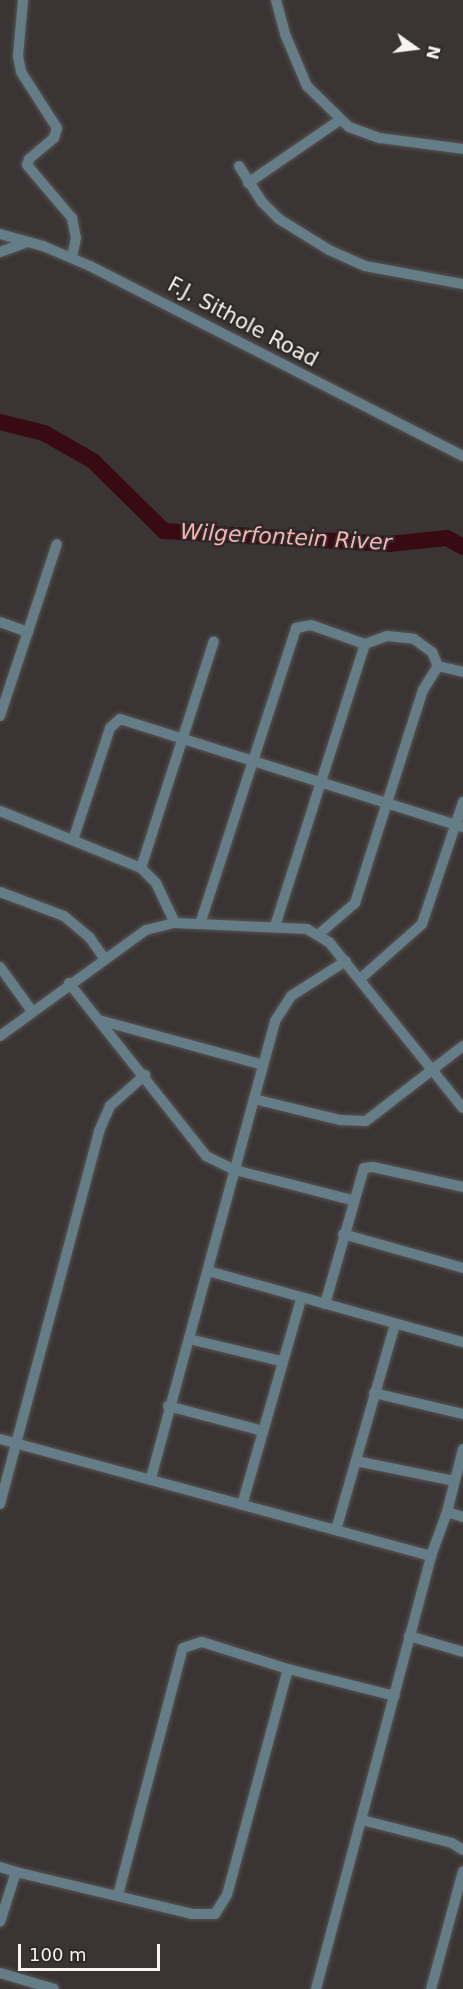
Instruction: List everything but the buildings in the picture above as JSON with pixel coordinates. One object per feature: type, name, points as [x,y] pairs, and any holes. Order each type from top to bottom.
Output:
[{"type":"street","points":[[23,0],[18,56],[21,72],[57,128],[54,138],[29,159],[27,165],[72,218],[76,238],[72,257]]},
{"type":"street","points":[[276,0],[285,34],[307,86],[340,120],[380,138],[463,149]]},
{"type":"street","points":[[248,183],[340,120]]},
{"type":"street","points":[[239,166],[248,183],[279,219],[329,250],[365,266],[463,284]]},
{"type":"street","name":"F.J. Sithole Road","points":[[0,234],[72,257],[463,456]]},
{"type":"street","points":[[0,252],[28,242]]},
{"type":"street","points":[[0,717],[3,701],[57,544]]},
{"type":"street","points":[[0,622],[28,632]]},
{"type":"street","points":[[200,924],[296,628],[311,625],[364,644],[387,636],[414,639],[432,652],[438,666]]},
{"type":"street","points":[[141,868],[214,641]]},
{"type":"street","points":[[275,926],[364,644]]},
{"type":"street","points":[[438,666],[463,672]]},
{"type":"street","points":[[319,934],[355,903],[423,690],[438,666]]},
{"type":"street","points":[[73,840],[115,721],[130,720],[459,826]]},
{"type":"street","points":[[360,979],[422,924],[459,826],[463,802]]},
{"type":"street","points":[[0,811],[141,868],[156,883],[175,923]]},
{"type":"street","points":[[0,892],[64,916],[85,932],[104,958]]},
{"type":"street","points":[[0,1036],[139,933],[175,923],[307,929],[319,934],[346,961],[463,1108]]},
{"type":"street","points":[[151,1478],[168,1406],[208,1271],[263,1065],[285,1001],[346,961]]},
{"type":"street","points":[[0,967],[32,1011]]},
{"type":"street","points":[[69,983],[145,1075],[206,1156],[235,1170],[352,1200]]},
{"type":"street","points":[[99,1020],[263,1065]]},
{"type":"street","points":[[254,1099],[340,1120],[366,1120],[463,1046]]},
{"type":"street","points":[[0,1504],[84,1201],[99,1131],[110,1107],[145,1075]]},
{"type":"street","points":[[325,1304],[360,1174],[369,1167],[463,1187]]},
{"type":"street","points":[[343,1234],[463,1268]]},
{"type":"street","points":[[208,1271],[301,1299],[463,1342]]},
{"type":"street","points":[[242,1505],[281,1362],[301,1299]]},
{"type":"street","points":[[336,1530],[395,1324]]},
{"type":"street","points":[[189,1339],[281,1362]]},
{"type":"street","points":[[374,1393],[463,1414]]},
{"type":"street","points":[[168,1406],[262,1431]]},
{"type":"street","points":[[0,1439],[151,1478],[430,1556]]},
{"type":"street","points":[[316,1989],[430,1556],[447,1512],[463,1449]]},
{"type":"street","points":[[356,1461],[454,1481]]},
{"type":"street","points":[[447,1512],[463,1516]]},
{"type":"street","points":[[409,1636],[463,1652]]},
{"type":"street","points":[[118,1895],[183,1648],[192,1642],[209,1643],[288,1669],[395,1696]]},
{"type":"street","points":[[0,1867],[203,1915],[220,1909],[288,1669]]},
{"type":"street","points":[[362,1820],[452,1843],[463,1850]]},
{"type":"street","points":[[431,1989],[463,1871]]},
{"type":"street","points":[[0,1922],[16,1872]]},
{"type":"street","points":[[0,1973],[54,1989]]},
{"type":"waterway","name":"Wilgerfontein River","points":[[0,422],[44,433],[93,461],[164,531],[389,544],[447,538],[463,547]]}]
